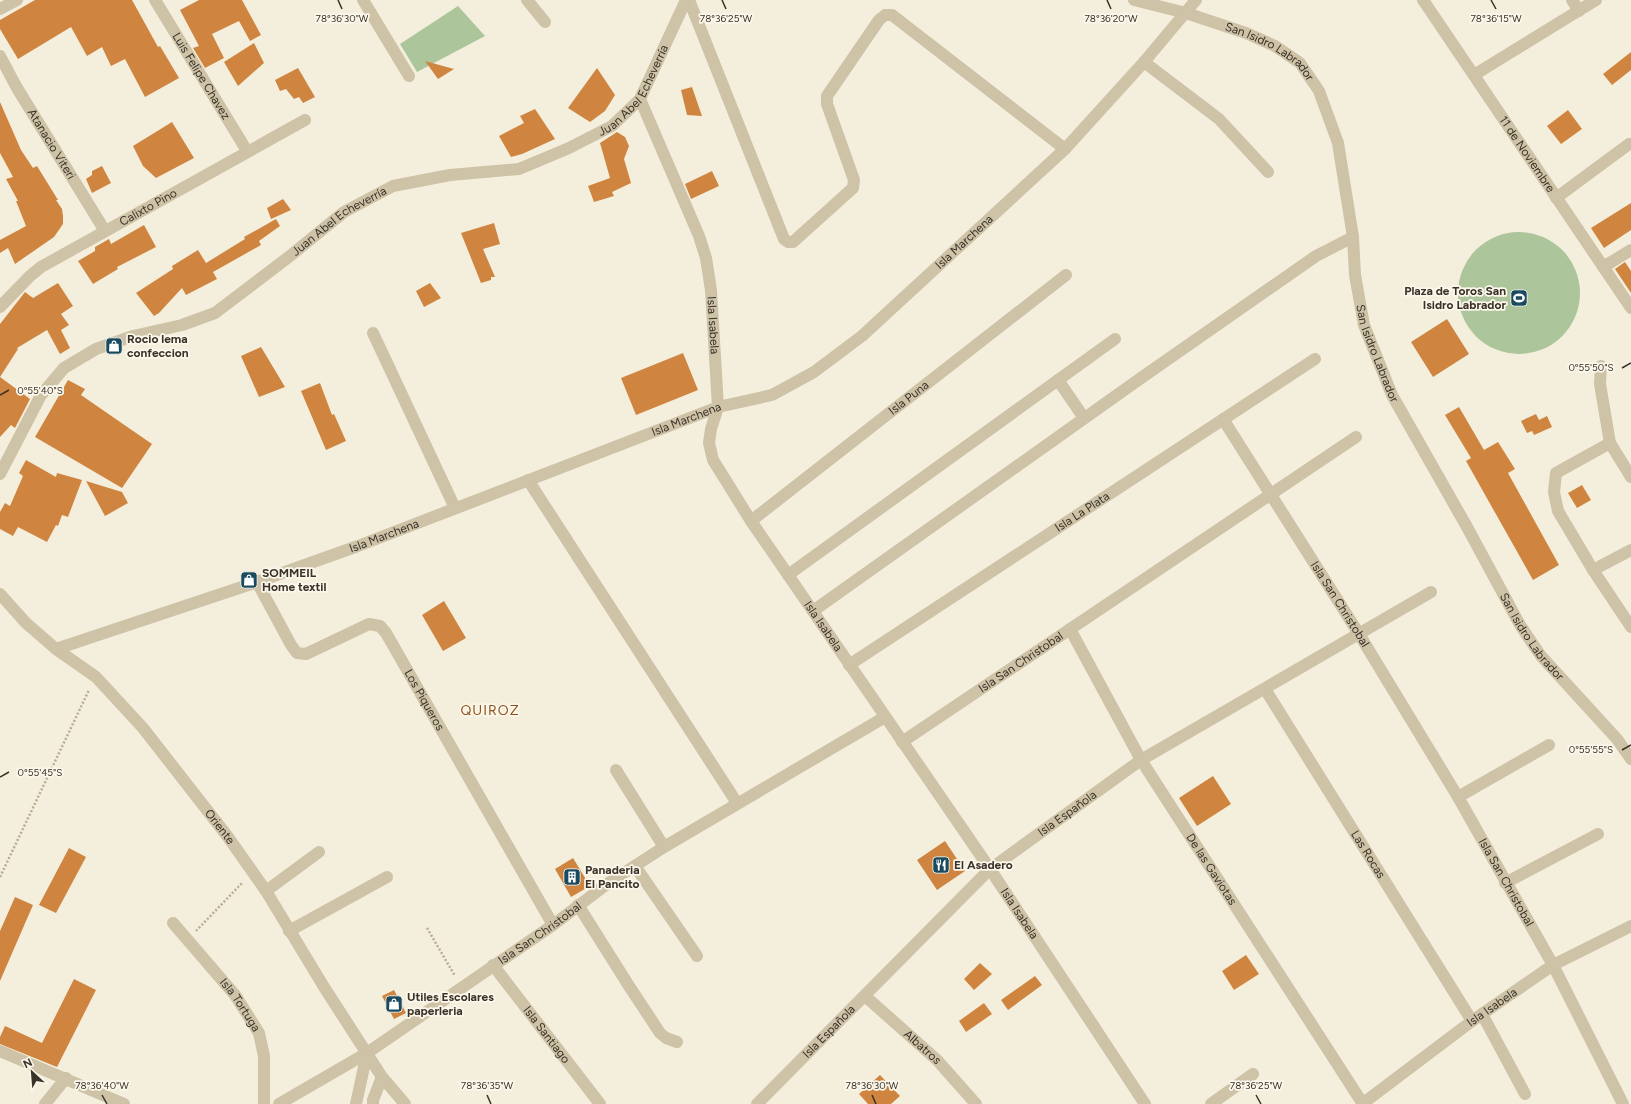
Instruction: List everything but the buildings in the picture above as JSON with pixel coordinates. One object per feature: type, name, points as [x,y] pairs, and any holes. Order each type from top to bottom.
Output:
[{"type":"street","points":[[0,9],[18,0]]},
{"type":"street","name":"Luis Felipe Chavez","points":[[156,0],[247,151]]},
{"type":"street","points":[[363,0],[409,76]]},
{"type":"street","points":[[527,0],[545,22]]},
{"type":"street","name":"Juan Abel Echeverría","points":[[0,474],[41,395],[64,368],[96,349],[133,336],[182,325],[215,313],[290,256],[344,212],[393,186],[450,175],[520,169],[569,148],[612,126],[640,99],[686,0]]},
{"type":"street","points":[[689,0],[784,238],[788,242],[793,242],[853,188],[854,180],[827,104],[827,96],[879,20],[885,16],[892,15],[1065,149]]},
{"type":"street","name":"San Isidro Labrador","points":[[1134,0],[1186,13],[1268,42],[1300,63],[1319,91],[1338,143],[1353,237],[1355,275],[1364,325],[1392,395],[1467,527],[1520,626],[1541,656],[1617,739],[1631,759]]},
{"type":"street","name":"Isla Marchena","points":[[56,649],[257,582],[358,546],[718,407],[772,395],[814,372],[862,336],[1065,149],[1144,62],[1196,0]]},
{"type":"street","name":"11 de Noviembre","points":[[1423,0],[1631,308]]},
{"type":"street","points":[[1572,0],[1579,11]]},
{"type":"street","points":[[1474,75],[1596,0]]},
{"type":"street","name":"Atanacio Viteri","points":[[0,56],[17,88],[105,231]]},
{"type":"street","points":[[1144,62],[1219,119],[1268,172]]},
{"type":"street","name":"Isla Isabela","points":[[640,99],[699,236],[706,258],[711,290],[718,407],[711,429],[709,443],[713,460],[751,521],[990,869],[1145,1104]]},
{"type":"street","name":"Calixto Pino","points":[[0,307],[30,276],[41,267],[305,120]]},
{"type":"street","points":[[1556,198],[1629,144]]},
{"type":"street","points":[[813,610],[1316,256],[1353,237]]},
{"type":"street","points":[[1603,267],[1631,250]]},
{"type":"street","name":"Isla Puna","points":[[751,521],[1066,275]]},
{"type":"street","points":[[373,333],[455,508]]},
{"type":"street","points":[[788,575],[1115,339]]},
{"type":"street","name":"Isla La Plata","points":[[849,665],[1316,358]]},
{"type":"street","points":[[1601,366],[1600,384],[1610,443],[1631,477]]},
{"type":"street","points":[[1058,380],[1084,418]]},
{"type":"street","points":[[1223,419],[1270,494],[1356,437]]},
{"type":"street","points":[[1610,443],[1556,472],[1554,479],[1554,492],[1558,511],[1593,570],[1631,627]]},
{"type":"street","points":[[528,480],[737,802]]},
{"type":"street","name":"Isla San Christobal","points":[[902,742],[1270,494],[1359,634],[1458,797],[1505,883],[1553,965],[1624,1104]]},
{"type":"street","points":[[1593,570],[1631,550]]},
{"type":"street","name":"Los Piqueros","points":[[257,582],[291,645],[297,653],[306,654],[369,624],[380,626],[386,633],[553,925]]},
{"type":"street","name":"Isla Española","points":[[762,1102],[990,869],[1141,760],[1431,592]]},
{"type":"street","name":"Oriente","points":[[0,594],[26,623],[56,649],[96,676],[143,728],[228,837],[266,891],[289,931],[382,1077],[405,1104]]},
{"type":"street","name":"De las Gaviotas","points":[[1070,629],[1141,760],[1363,1104]]},
{"type":"street","name":"Las Rocas","points":[[1265,689],[1525,1094]]},
{"type":"street","name":"Isla San Christobal","points":[[279,1104],[367,1053],[553,925],[607,884],[664,847],[737,802],[885,717]]},
{"type":"street","points":[[1458,797],[1549,745]]},
{"type":"street","points":[[616,770],[664,847]]},
{"type":"street","points":[[1505,883],[1598,834]]},
{"type":"street","points":[[266,891],[319,852]]},
{"type":"street","points":[[635,866],[697,956]]},
{"type":"street","points":[[289,931],[387,877]]},
{"type":"street","points":[[578,905],[660,1033],[666,1038],[676,1042]]},
{"type":"street","name":"Isla Tortuga","points":[[174,923],[187,940],[236,995],[259,1033],[264,1056],[264,1104]]},
{"type":"street","name":"Isla Isabela","points":[[1363,1104],[1477,1018],[1553,965],[1631,926]]},
{"type":"street","name":"Isla Santiago","points":[[493,966],[600,1104]]},
{"type":"street","name":"Albatros","points":[[865,996],[937,1060],[976,1104]]},
{"type":"street","points":[[0,1051],[124,1104]]},
{"type":"street","points":[[356,1104],[367,1053]]},
{"type":"street","points":[[1211,1104],[1253,1074]]},
{"type":"street","points":[[373,1104],[373,1100],[382,1077]]},
{"type":"street","points":[[45,1104],[66,1078]]},
{"type":"path","points":[[0,877],[96,676]]},
{"type":"path","points":[[187,940],[252,872]]},
{"type":"path","points":[[427,928],[462,988]]},
{"type":"green space","points":[[458,6],[485,36],[417,72],[400,44]]},
{"type":"green space","name":"Plaza de Toros San Isidro Labrador","points":[[1519,232],[1531,233],[1542,237],[1562,250],[1575,270],[1579,281],[1579,305],[1575,316],[1562,336],[1542,349],[1531,353],[1519,354],[1507,353],[1496,349],[1476,336],[1463,316],[1459,305],[1458,293],[1459,281],[1463,270],[1476,250],[1496,237],[1507,233]]},
{"type":"place","name":"Plaza de Toros San Isidro Labrador","points":[[1519,298]]},
{"type":"place","name":"Rocio lema confeccion","points":[[114,346]]},
{"type":"place","name":"SOMMEIL Home textil","points":[[249,580]]},
{"type":"place","name":"El Asadero","points":[[941,865]]},
{"type":"place","name":"Panaderia El Pancito","points":[[572,877]]},
{"type":"place","name":"Utiles Escolares paperleria","points":[[394,1004]]},
{"type":"district","name":"QUIROZ","points":[[490,710]]}]
